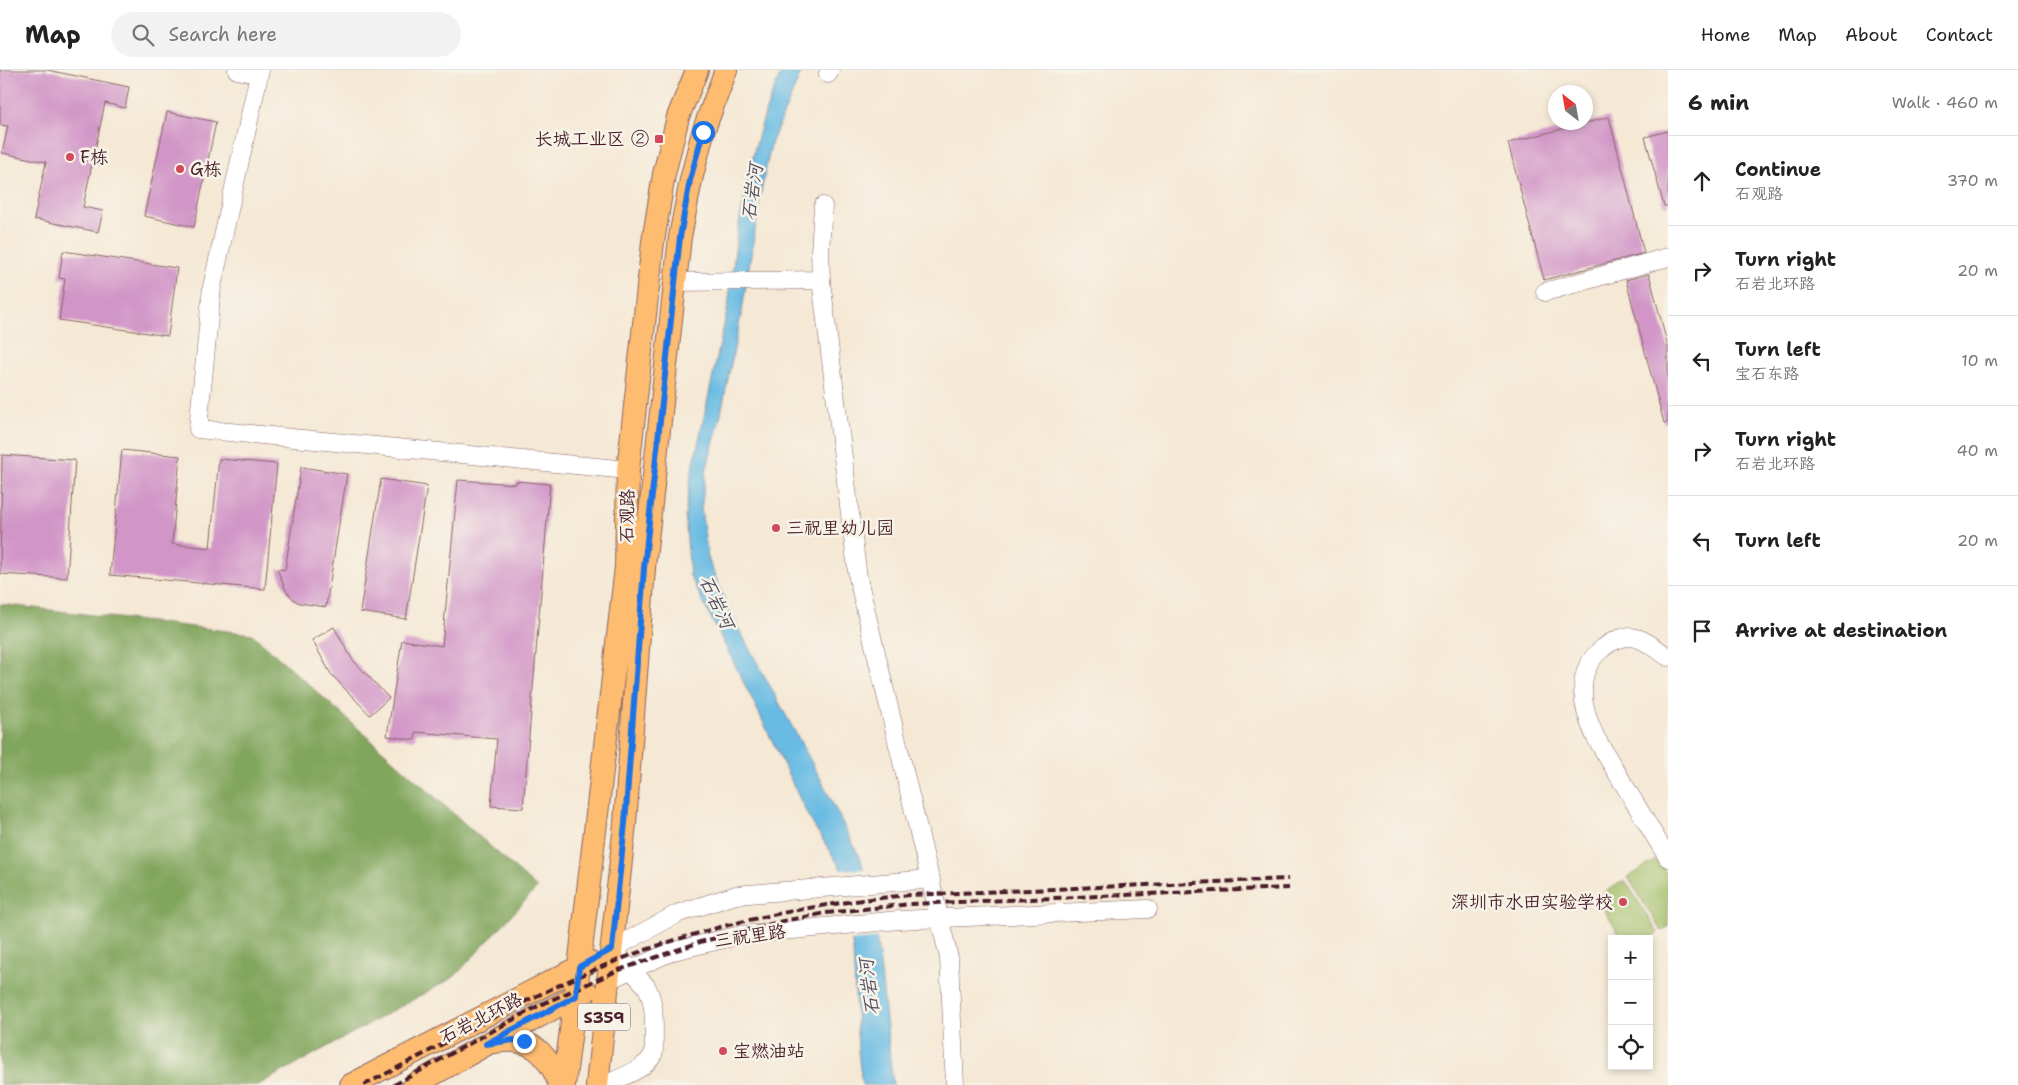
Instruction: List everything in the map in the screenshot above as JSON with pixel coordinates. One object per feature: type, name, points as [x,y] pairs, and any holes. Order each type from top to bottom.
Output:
[{"type":"main road","name":"石观路","points":[[579,967],[626,567],[628,470],[653,242],[664,174],[678,117],[696,70]]},
{"type":"main road","name":"石观路","points":[[612,949],[625,823],[644,568],[680,237],[690,180],[703,132],[726,70]]},
{"type":"main road","name":"石岩北环路","points":[[351,1085],[612,949]]},
{"type":"main road","name":"S359","points":[[597,1085],[612,949]]},
{"type":"main road","name":"S359","points":[[564,1085],[579,967]]},
{"type":"main road","name":"石岩北环路","points":[[414,1085],[486,1044],[608,980]]},
{"type":"main road","points":[[486,1044],[513,1040],[524,1041],[543,1055],[554,1070],[560,1085]]},
{"type":"street","points":[[237,70],[260,72],[212,287],[198,429],[628,470]]},
{"type":"street","points":[[823,206],[820,251],[821,280],[858,578],[941,918],[949,958],[955,1085]]},
{"type":"street","points":[[1545,292],[1668,257]]},
{"type":"street","points":[[675,282],[821,280]]},
{"type":"street","points":[[1668,656],[1633,637],[1621,638],[1609,643],[1597,652],[1587,667],[1582,686],[1583,702],[1588,721],[1596,738],[1668,858]]},
{"type":"street","points":[[604,1085],[647,1064],[653,1056],[652,1001],[650,992],[612,949],[679,913],[709,902],[744,894],[931,879]]},
{"type":"street","name":"三祝里路","points":[[608,980],[673,951],[740,935],[893,921],[1148,909]]},
{"type":"green space","points":[[0,604],[252,634],[537,888],[454,977],[258,1085],[0,1085]]},
{"type":"green space","points":[[1657,859],[1668,876],[1668,927],[1661,931],[1628,877]]},
{"type":"green space","points":[[1625,880],[1658,933],[1653,936],[1620,935],[1596,897]]},
{"type":"water","name":"石岩河","points":[[782,70],[802,70],[771,144],[742,310],[719,423],[706,471],[701,509],[708,558],[728,609],[819,776],[861,860],[870,893],[880,963],[893,1085],[862,1085],[858,1051],[853,949],[843,872],[808,816],[690,576],[685,516],[690,481],[728,307],[737,234],[754,151],[766,110]]},
{"type":"pier","points":[[866,869],[872,892],[879,938],[850,941],[839,870]]},
{"type":"building","name":"F栋","points":[[0,70],[47,70],[129,87],[125,108],[105,103],[83,207],[103,211],[98,232],[34,219],[46,162],[2,153],[8,126],[0,125]]},
{"type":"building","name":"G栋","points":[[167,112],[216,122],[194,227],[144,216]]},
{"type":"building","points":[[1609,117],[1644,253],[1544,280],[1508,143],[1558,130],[1593,130],[1593,121]]},
{"type":"building","points":[[1668,131],[1668,206],[1664,206],[1645,137]]},
{"type":"building","points":[[63,251],[177,268],[168,336],[59,320],[65,279],[59,278]]},
{"type":"building","points":[[1649,274],[1668,347],[1668,422],[1664,423],[1626,280]]},
{"type":"building","points":[[122,450],[180,456],[172,544],[210,548],[219,459],[277,464],[265,589],[110,575]]},
{"type":"building","points":[[2,455],[75,460],[67,578],[0,574]]},
{"type":"building","points":[[301,467],[347,474],[326,607],[300,603],[294,600],[286,591],[277,569],[285,570]]},
{"type":"building","points":[[381,479],[427,486],[406,619],[360,612]]},
{"type":"building","points":[[458,480],[516,484],[516,481],[550,484],[523,808],[491,806],[497,739],[416,732],[415,740],[387,736],[402,640],[442,646]]},
{"type":"building","points":[[334,627],[352,659],[389,698],[370,715],[331,674],[312,640]]},
{"type":"railway","points":[[364,1085],[520,1004],[584,974],[651,948],[724,926],[797,910],[910,895],[1288,879]]},
{"type":"railway","points":[[394,1085],[540,1005],[619,970],[700,942],[783,921],[826,913],[911,904],[1289,888]]},
{"type":"place","name":"长城工业区 ②","points":[[659,139]]},
{"type":"place","name":"F栋","points":[[70,157]]},
{"type":"place","name":"G栋","points":[[180,169]]},
{"type":"place","name":"三祝里幼儿园","points":[[776,528]]},
{"type":"place","name":"深圳市水田实验学校","points":[[1623,902]]},
{"type":"place","name":"宝燃油站","points":[[723,1051]]},
{"type":"route","points":[[524,1041],[513,1040],[486,1044],[576,996],[579,967],[612,949],[625,823],[644,568],[680,237],[690,180],[703,132]]}]
